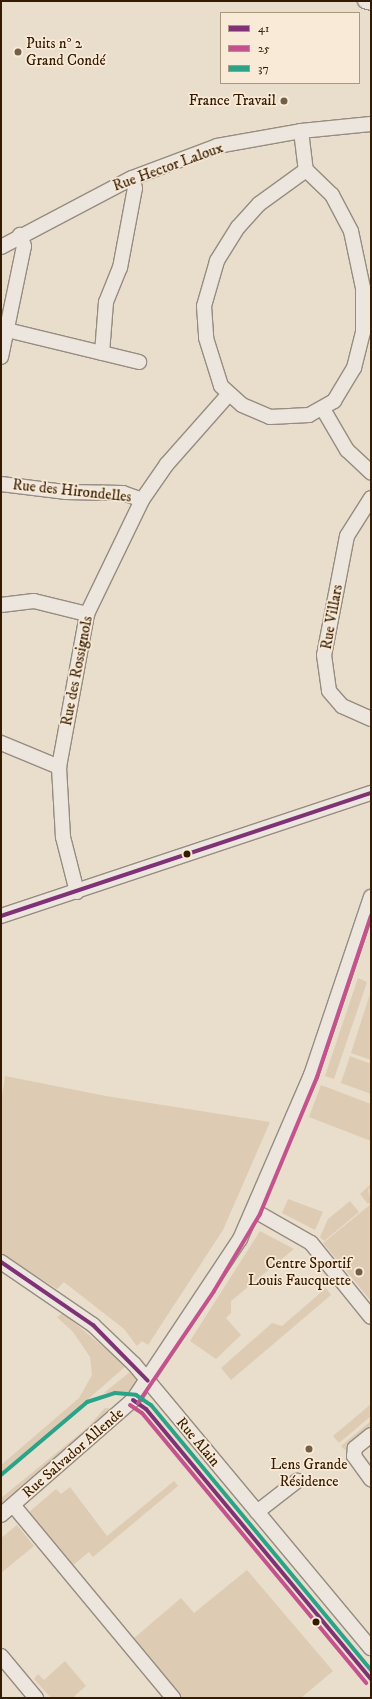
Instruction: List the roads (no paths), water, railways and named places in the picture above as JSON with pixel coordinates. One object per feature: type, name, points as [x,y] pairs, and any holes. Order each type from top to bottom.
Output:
[{"type":"street","points":[[365,1],[371,3]]},
{"type":"street","name":"Rue Hector Laloux","points":[[1,247],[20,235],[132,178],[217,146],[301,131],[371,124]]},
{"type":"street","points":[[301,131],[306,170],[332,195],[343,213],[357,249],[363,288],[363,332],[354,368],[334,401],[323,409],[294,417],[270,417],[228,395],[215,374],[206,338],[204,306],[209,282],[226,244],[248,214],[306,170]]},
{"type":"street","points":[[102,353],[106,302],[120,268],[135,188],[132,178]]},
{"type":"street","points":[[1,357],[24,246],[20,235]]},
{"type":"street","points":[[7,330],[139,362]]},
{"type":"street","name":"Rue des Rossignols","points":[[77,892],[63,837],[59,767],[87,614],[142,500],[167,464],[228,395]]},
{"type":"street","points":[[323,409],[347,450],[371,472]]},
{"type":"street","name":"Rue des Hirondelles","points":[[1,484],[65,492],[123,493],[142,500]]},
{"type":"street","name":"Rue Villars","points":[[371,498],[347,536],[324,655],[329,691],[342,706],[371,719]]},
{"type":"street","points":[[1,605],[34,602],[87,614]]},
{"type":"street","points":[[1,743],[59,767]]},
{"type":"street","points":[[1,916],[77,892],[371,793]]},
{"type":"street","name":"Rue Salvador Allende","points":[[1,1515],[87,1443],[133,1400],[148,1381],[167,1348],[210,1288],[255,1211],[310,1075],[371,897]]},
{"type":"street","points":[[255,1211],[311,1243],[371,1317]]},
{"type":"street","name":"Rue Alain","points":[[1,1262],[93,1325],[148,1381],[371,1648]]},
{"type":"street","points":[[371,1434],[354,1452],[355,1459],[371,1479]]},
{"type":"street","points":[[257,1512],[297,1481]]},
{"type":"street","points":[[13,1505],[173,1698]]},
{"type":"street","points":[[1,1656],[36,1698]]},
{"type":"place","name":"Puits n° 2 Grand Condé","points":[[18,52]]},
{"type":"place","name":"France Travail","points":[[284,101]]},
{"type":"place","name":"Centre Sportif Louis Faucquette","points":[[359,1272]]},
{"type":"place","name":"Lens Grande Résidence","points":[[309,1449]]}]
